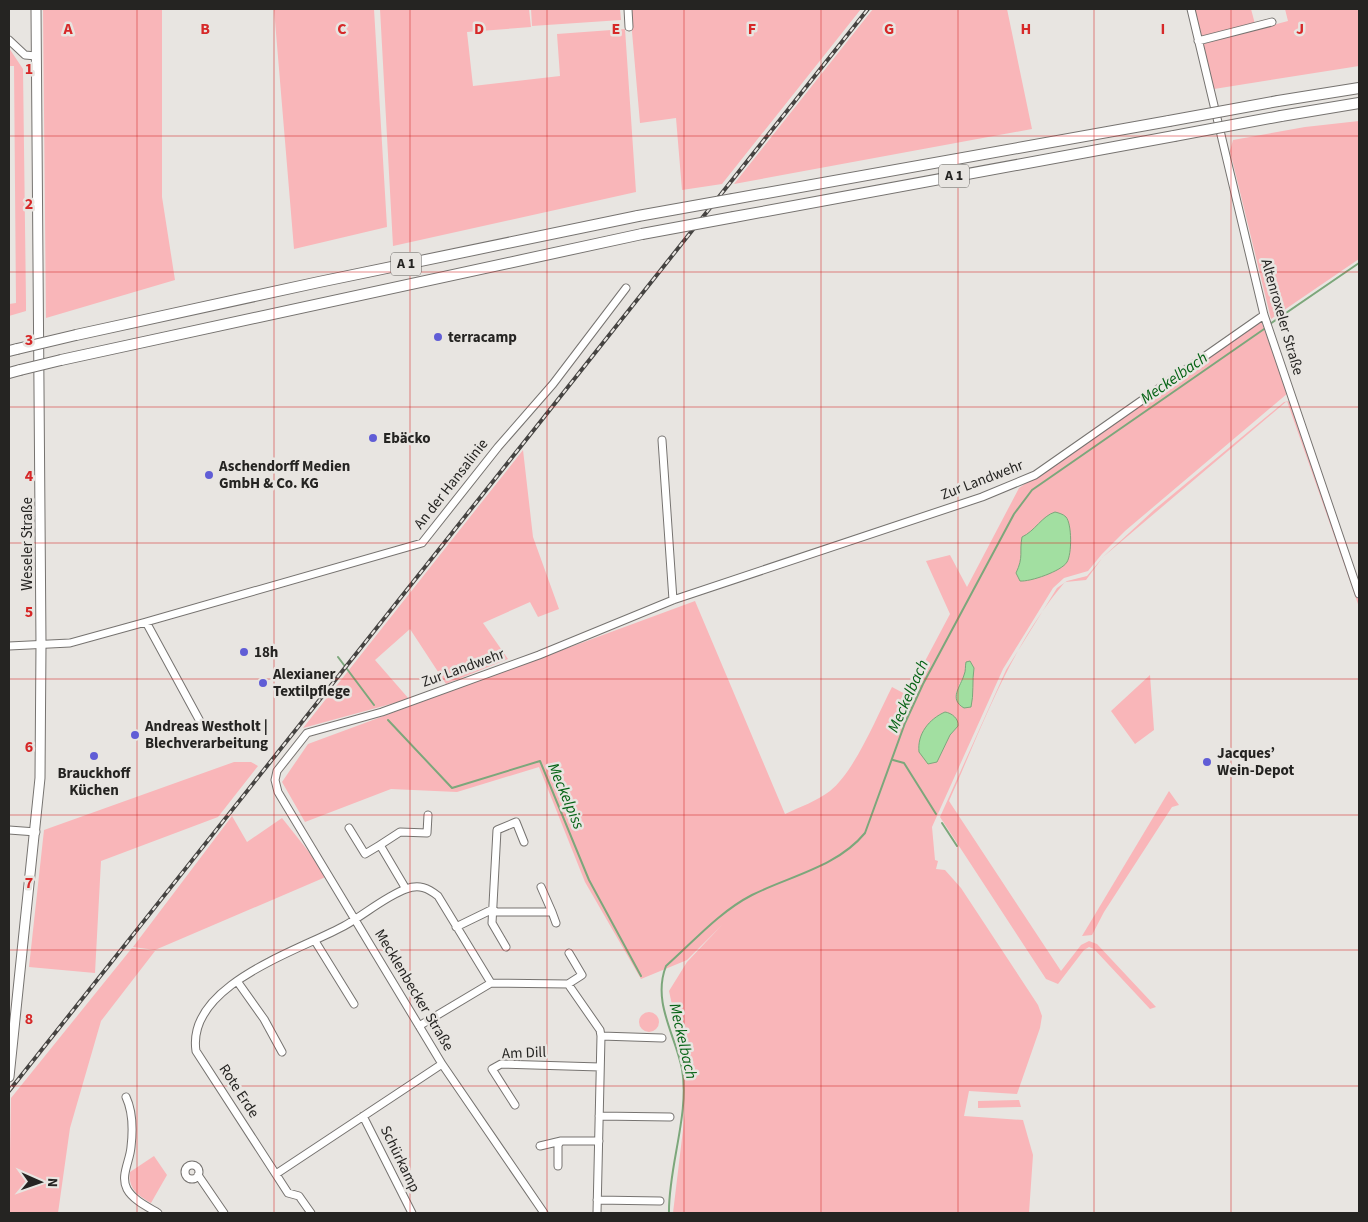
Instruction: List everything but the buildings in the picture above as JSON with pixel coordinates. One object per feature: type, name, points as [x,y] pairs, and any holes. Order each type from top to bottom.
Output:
[{"type":"highway","name":"A 1","points":[[13,350],[318,282],[638,216],[1359,88]]},
{"type":"highway","name":"A 1","points":[[9,373],[61,360],[642,234],[1359,103]]},
{"type":"main road","name":"Weseler Straße","points":[[9,1076],[36,832],[40,778],[41,644],[36,9]]},
{"type":"street","points":[[628,9],[629,27]]},
{"type":"street","name":"Altenroxeler Straße","points":[[1191,9],[1264,317],[1359,594]]},
{"type":"street","points":[[1198,42],[1272,22]]},
{"type":"street","points":[[9,40],[25,55],[36,56]]},
{"type":"street","name":"An der Hansalinie","points":[[9,646],[70,643],[422,544],[498,447],[553,384],[626,288]]},
{"type":"street","name":"Zur Landwehr","points":[[276,774],[279,767],[307,733],[406,703],[539,655],[673,600],[982,497],[1035,475],[1264,317]]},
{"type":"street","points":[[662,440],[673,600]]},
{"type":"street","points":[[146,622],[202,725]]},
{"type":"street","name":"Mecklenbecker Straße","points":[[276,774],[275,786],[278,792],[442,1064],[544,1213]]},
{"type":"street","points":[[350,828],[365,854],[400,832],[427,833],[428,814]]},
{"type":"street","points":[[506,947],[492,923],[497,830],[516,822],[524,842]]},
{"type":"street","points":[[9,830],[36,832]]},
{"type":"street","points":[[380,845],[406,889]]},
{"type":"street","points":[[356,919],[406,889],[419,886],[428,889],[438,896],[491,983]]},
{"type":"street","points":[[541,887],[556,923]]},
{"type":"street","points":[[492,909],[496,912],[552,912]]},
{"type":"street","points":[[456,927],[492,909]]},
{"type":"street","name":"Rote Erde","points":[[311,1213],[299,1196],[288,1193],[196,1050],[194,1039],[198,1022],[222,992],[259,968],[356,919]]},
{"type":"street","points":[[315,941],[354,1004]]},
{"type":"street","points":[[419,1026],[491,983],[568,984],[582,975],[569,953]]},
{"type":"street","points":[[237,981],[264,1019],[282,1052]]},
{"type":"street","points":[[568,984],[600,1030],[601,1036],[597,1213]]},
{"type":"street","points":[[601,1036],[662,1038]]},
{"type":"street","name":"Schürkamp","points":[[276,1174],[442,1064]]},
{"type":"street","name":"Am Dill","points":[[515,1105],[492,1069],[501,1064],[600,1067]]},
{"type":"street","points":[[126,1097],[131,1108],[132,1134],[125,1172],[126,1186],[133,1196],[158,1213]]},
{"type":"street","name":"Schürkamp","points":[[363,1116],[412,1213]]},
{"type":"street","points":[[599,1116],[670,1117]]},
{"type":"street","points":[[540,1146],[561,1141],[598,1141]]},
{"type":"street","points":[[558,1166],[558,1145],[561,1141]]},
{"type":"street","points":[[198,1175],[224,1213]]},
{"type":"street","points":[[598,1200],[660,1201]]},
{"type":"shaded area","points":[[43,9],[162,9],[162,197],[175,280],[46,318]]},
{"type":"shaded area","points":[[274,9],[374,9],[387,227],[294,249]]},
{"type":"shaded area","points":[[380,9],[529,9],[531,27],[467,32],[473,86],[560,76],[557,34],[625,29],[636,192],[393,246]]},
{"type":"shaded area","points":[[531,9],[620,9],[621,20],[532,26]]},
{"type":"shaded area","points":[[630,9],[861,9],[722,184],[682,190],[676,118],[640,123]]},
{"type":"shaded area","points":[[873,9],[1007,9],[1032,129],[734,184]]},
{"type":"shaded area","points":[[1195,9],[1251,9],[1255,24],[1202,38]]},
{"type":"shaded area","points":[[1285,9],[1359,9],[1359,66],[1214,89],[1203,44],[1288,21]]},
{"type":"shaded area","points":[[9,48],[23,69],[26,311],[9,316],[9,304],[16,303],[14,66],[9,66]]},
{"type":"shaded area","points":[[1359,121],[1359,259],[1271,319],[1230,151],[1233,140],[1305,127]]},
{"type":"shaded area","points":[[1261,321],[1288,393],[1125,531],[1088,571],[1064,578],[1053,588],[1003,669],[932,827],[935,860],[938,861],[936,869],[945,870],[961,888],[1038,1005],[1042,1016],[1040,1028],[1017,1094],[969,1091],[964,1116],[1023,1120],[1033,1155],[1029,1213],[673,1213],[685,1113],[683,1055],[669,991],[687,962],[722,925],[687,960],[641,979],[585,882],[539,767],[457,792],[391,789],[305,822],[282,782],[308,744],[695,601],[785,814],[820,798],[839,782],[857,757],[892,687],[907,695],[950,614],[926,561],[950,555],[967,587],[1019,488]],"holes":[[[1050,514],[1016,573],[1022,559],[1022,537],[1031,533]],[[974,668],[971,686],[972,701],[956,698],[959,685]],[[945,712],[958,726],[950,735],[937,762],[933,719]]]},
{"type":"shaded area","points":[[1291,401],[1359,601],[1359,607],[1287,402]]},
{"type":"shaded area","points":[[1286,402],[1104,557],[1154,510]]},
{"type":"shaded area","points":[[523,450],[533,537],[559,609],[538,617],[530,602],[483,623],[508,659],[446,684],[410,629],[375,660],[409,699],[303,728]]},
{"type":"shaded area","points":[[1055,512],[1062,514],[1068,521],[1070,546],[1067,562],[1059,569],[1045,575],[1031,580],[1020,581],[1016,573],[1021,558],[1022,537]]},
{"type":"shaded area","points":[[1102,558],[1086,580],[1066,582],[1087,576]]},
{"type":"shaded area","points":[[1064,583],[1046,606],[1040,615],[1057,588]]},
{"type":"shaded area","points":[[1021,645],[999,687],[949,801],[1061,971],[1081,945],[1089,941],[1097,944],[1156,1007],[1150,1009],[1094,949],[1089,947],[1084,950],[1058,984],[1046,979],[940,817],[1006,670]]},
{"type":"shaded area","points":[[970,661],[974,668],[972,702],[971,707],[964,708],[959,704],[956,697],[965,673],[966,662]]},
{"type":"shaded area","points":[[1150,675],[1154,730],[1135,744],[1111,711]]},
{"type":"shaded area","points":[[945,712],[954,717],[958,726],[950,735],[937,762],[928,764],[919,752],[920,739],[929,723]]},
{"type":"shaded area","points":[[234,762],[251,762],[258,766],[218,817],[101,861],[95,973],[29,967],[44,830]]},
{"type":"shaded area","points":[[1169,791],[1179,805],[1172,807],[1104,912],[1092,935],[1082,936]]},
{"type":"shaded area","points":[[232,816],[247,842],[282,818],[328,876],[155,950],[133,947]]},
{"type":"shaded area","points":[[132,948],[155,951],[101,1021],[70,1128],[58,1213],[9,1213],[11,1098]]},
{"type":"shaded area","points":[[649,1012],[656,1015],[659,1022],[656,1029],[649,1032],[642,1029],[639,1022],[642,1015]]},
{"type":"shaded area","points":[[1019,1100],[1021,1107],[978,1108],[978,1101]]},
{"type":"shaded area","points":[[154,1156],[167,1175],[151,1203],[132,1187],[130,1172]]},
{"type":"waterway","name":"Meckelbach","points":[[1270,324],[1359,263]]},
{"type":"waterway","name":"Meckelbach","points":[[669,1213],[684,1086],[679,1056],[663,1005],[662,979],[666,966],[728,910],[752,895],[827,863],[854,845],[865,833],[905,723],[923,684],[1014,514],[1032,490],[1267,327]]},
{"type":"waterway","name":"Meckelpiss","points":[[338,657],[374,705]]},
{"type":"waterway","name":"Meckelpiss","points":[[388,720],[452,788],[540,761],[589,880],[641,976]]},
{"type":"waterway","points":[[893,760],[904,763],[936,814]]},
{"type":"waterway","points":[[942,823],[957,846]]},
{"type":"railway","points":[[9,1091],[868,9]]},
{"type":"place","name":"terracamp","points":[[438,337]]},
{"type":"place","name":"Ebäcko","points":[[373,438]]},
{"type":"place","name":"Aschendorff Medien GmbH & Co. KG","points":[[209,475]]},
{"type":"place","name":"18h","points":[[244,652]]},
{"type":"place","name":"Alexianer Textilpflege","points":[[263,683]]},
{"type":"place","name":"Andreas Westholt | Blechverarbeitung","points":[[135,735]]},
{"type":"place","name":"Brauckhoff Küchen","points":[[94,756]]},
{"type":"place","name":"Jacques’ Wein-Depot","points":[[1207,762]]}]
